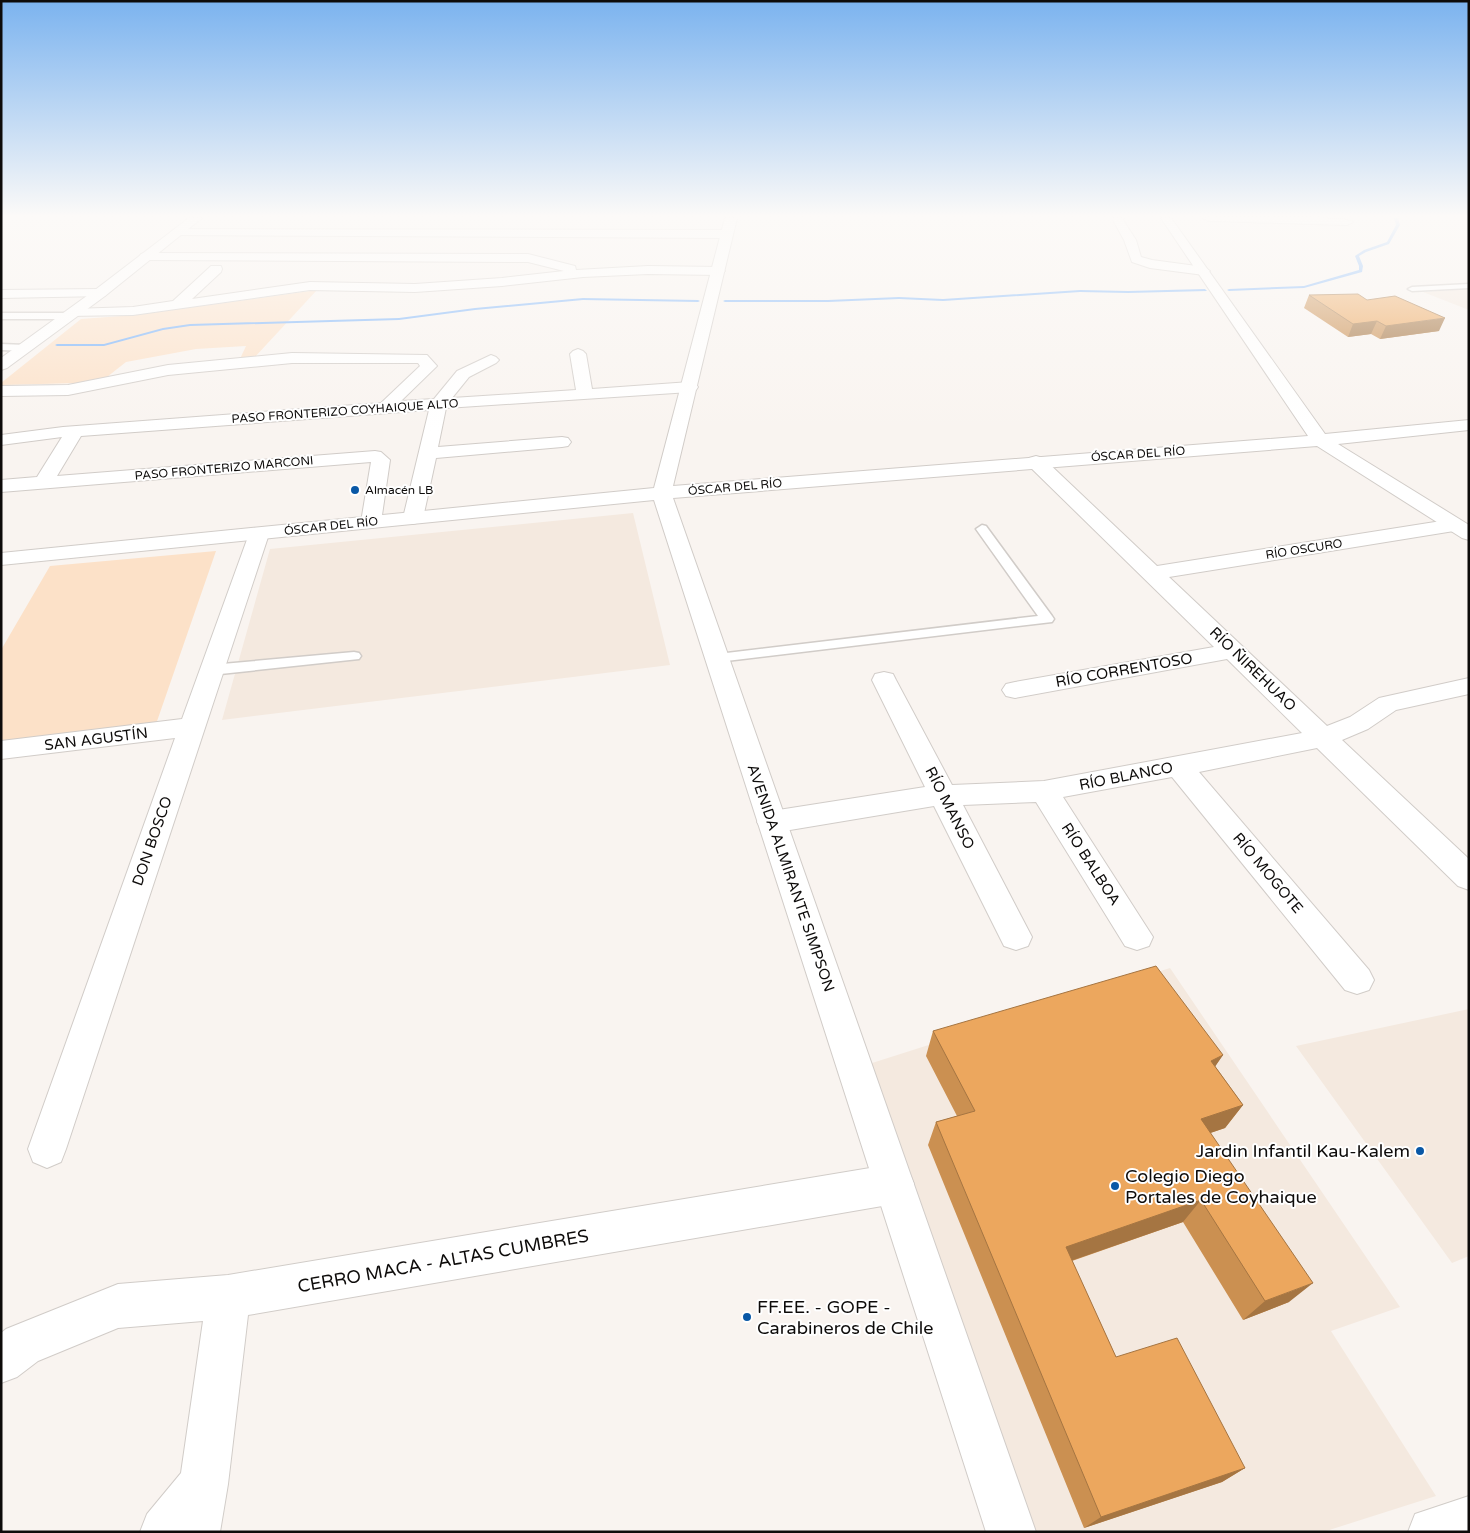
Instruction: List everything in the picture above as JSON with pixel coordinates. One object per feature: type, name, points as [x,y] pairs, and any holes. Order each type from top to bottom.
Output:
[{"type":"street","points":[[1,365],[104,290]]},
{"type":"street","points":[[177,305],[194,290]]},
{"type":"street","points":[[70,314],[133,311],[285,290]]},
{"type":"street","points":[[662,493],[714,290]]},
{"type":"street","points":[[1217,290],[1320,440],[1461,530]]},
{"type":"street","points":[[1,294],[100,293]]},
{"type":"street","points":[[578,354],[585,394]]},
{"type":"street","points":[[1,391],[68,390],[168,370],[193,368],[289,366],[422,358],[429,366],[386,407]]},
{"type":"street","points":[[413,518],[439,404],[463,374],[491,360]]},
{"type":"street","points":[[182,382],[193,368]]},
{"type":"street","name":"PASO FRONTERIZO COYHAIQUE ALTO","points":[[1,440],[75,431],[386,407],[690,387]]},
{"type":"street","name":"ÓSCAR DEL RÍO","points":[[1,559],[662,493],[1320,440],[1469,425]]},
{"type":"street","points":[[43,482],[75,431]]},
{"type":"street","points":[[427,453],[562,442]]},
{"type":"street","name":"PASO FRONTERIZO MARCONI","points":[[1,486],[375,456],[381,460],[371,522]]},
{"type":"street","name":"RÍO ÑIREHUAO","points":[[1036,462],[1469,878]]},
{"type":"street","name":"AVENIDA ALMIRANTE SIMPSON","points":[[662,493],[1011,1532]]},
{"type":"street","name":"RÍO OSCURO","points":[[1153,573],[1461,530]]},
{"type":"street","name":"DON BOSCO","points":[[47,1149],[259,534]]},
{"type":"street","name":"RÍO CORRENTOSO","points":[[1015,690],[1233,651]]},
{"type":"street","name":"RÍO MANSO","points":[[884,680],[1016,937]]},
{"type":"street","name":"RÍO BLANCO","points":[[772,822],[904,799],[943,795],[1019,795],[1296,744],[1323,737],[1359,723],[1388,704],[1469,686]]},
{"type":"street","name":"SAN AGUSTÍN","points":[[1,750],[191,727]]},
{"type":"street","name":"RÍO MOGOTE","points":[[1179,766],[1357,980]]},
{"type":"street","name":"RÍO BALBOA","points":[[1044,791],[1137,937]]},
{"type":"street","name":"CERRO MACA - ALTAS CUMBRES","points":[[1,1361],[22,1345],[118,1306],[228,1297],[894,1184]]},
{"type":"street","points":[[195,1532],[204,1484],[228,1297]]},
{"type":"street","points":[[165,1532],[204,1484]]},
{"type":"street","points":[[1433,1532],[1469,1521]]},
{"type":"lane","points":[[1,316],[70,314]]},
{"type":"lane","points":[[1,347],[26,348]]},
{"type":"lane","points":[[718,658],[1047,619],[982,528]]},
{"type":"lane","points":[[211,670],[354,656]]},
{"type":"shaded area","points":[[317,290],[253,359],[239,361],[246,346],[196,349],[126,362],[107,377],[79,383],[1,385],[1,383],[81,319],[135,315]]},
{"type":"shaded area","points":[[1469,290],[1469,310],[1423,292]]},
{"type":"shaded area","points":[[633,513],[670,665],[222,720],[270,549]]},
{"type":"shaded area","points":[[216,551],[155,727],[1,741],[1,650],[50,566]]},
{"type":"shaded area","name":"Colegio Diego Portales de Coyhaique","points":[[1170,968],[1400,1307],[1331,1331],[1436,1496],[1323,1532],[1034,1532],[869,1064]]},
{"type":"shaded area","name":"Jardin Infantil Kau-Kalem","points":[[1469,1009],[1469,1256],[1452,1263],[1296,1046]]},
{"type":"building","points":[[1358,294],[1367,300],[1395,296],[1445,318],[1386,326],[1377,321],[1353,324],[1309,295]]},
{"type":"building","points":[[1156,966],[1223,1055],[1211,1061],[1243,1105],[1201,1119],[1313,1283],[1265,1301],[1201,1200],[1066,1247],[1116,1357],[1177,1338],[1245,1468],[1101,1517],[936,1122],[975,1111],[933,1031]]},
{"type":"waterway","points":[[725,301],[828,301],[899,298],[943,300],[1080,291],[1205,290]]},
{"type":"waterway","points":[[1229,290],[1240,290]]},
{"type":"waterway","points":[[57,345],[104,345],[163,329],[190,325],[399,319],[475,309],[583,299],[698,301]]},
{"type":"place","name":"Almacén LB","points":[[355,490]]},
{"type":"place","name":"Jardin Infantil Kau-Kalem","points":[[1420,1151]]},
{"type":"place","name":"Colegio Diego Portales de Coyhaique","points":[[1115,1186]]},
{"type":"place","name":"FF.EE. - GOPE - Carabineros de Chile","points":[[747,1317]]}]
